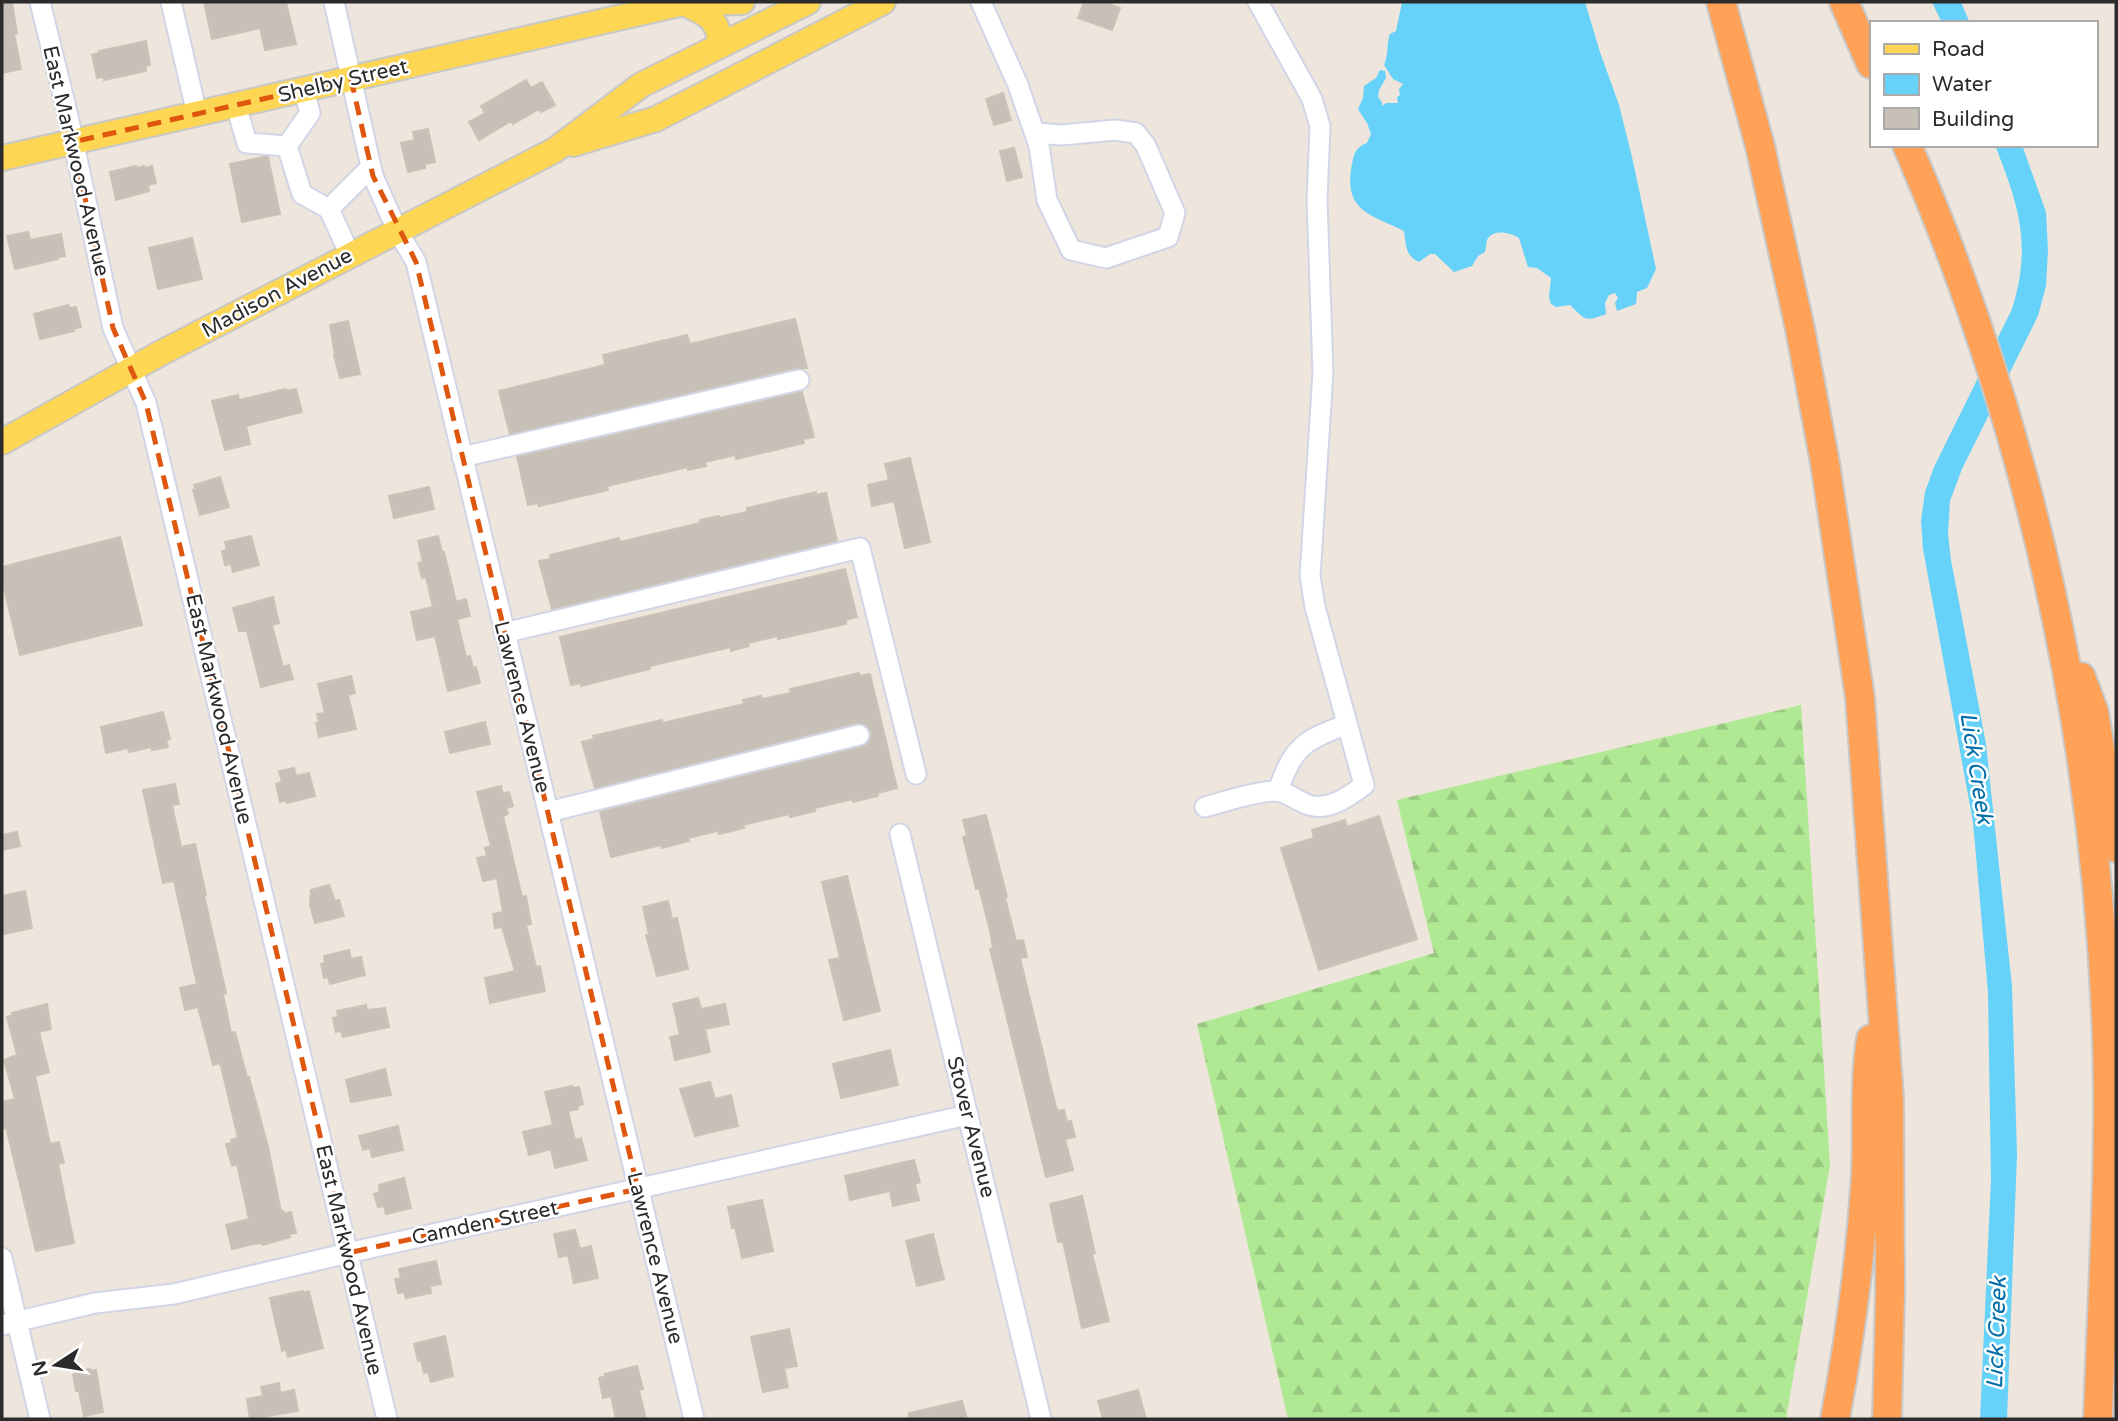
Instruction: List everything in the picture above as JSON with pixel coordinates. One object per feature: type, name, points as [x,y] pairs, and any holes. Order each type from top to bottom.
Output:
[{"type":"highway","points":[[1721,2],[1743,80],[1786,262],[1825,463],[1860,698],[1888,1098],[1890,1292],[1887,1419]]},
{"type":"highway","points":[[1844,2],[1870,62]]},
{"type":"highway","points":[[1908,147],[1947,243],[1992,375],[2017,459],[2051,592],[2086,788],[2102,945],[2108,1091],[2108,1194],[2098,1419]]},
{"type":"highway","points":[[2051,592],[2094,712],[2116,848]]},
{"type":"highway","points":[[1835,1419],[1852,1315],[1860,1244],[1866,1173],[1868,1059],[1881,977]]},
{"type":"highway","points":[[2083,1419],[2104,1262]]},
{"type":"main road","name":"Shelby Street","points":[[2,158],[686,2],[742,2]]},
{"type":"main road","points":[[686,2],[715,22],[720,46]]},
{"type":"main road","name":"Madison Avenue","points":[[555,150],[641,85],[808,2]]},
{"type":"main road","name":"Madison Avenue","points":[[2,442],[132,369],[555,150],[656,119],[883,2]]},
{"type":"street","name":"East Markwood Avenue","points":[[40,2],[113,328],[146,403],[387,1419]]},
{"type":"street","points":[[171,2],[197,114]]},
{"type":"street","name":"Lawrence Avenue","points":[[334,2],[371,167],[397,230],[416,262],[694,1419]]},
{"type":"street","points":[[981,2],[1018,85],[1039,146],[1047,200],[1071,250],[1106,258],[1168,237],[1175,213],[1146,146],[1136,133],[1115,130],[1062,135],[1035,134]]},
{"type":"street","points":[[1205,807],[1261,792],[1279,791],[1302,803],[1321,807],[1348,797],[1364,785],[1315,607],[1310,576],[1323,372],[1317,200],[1320,126],[1312,99],[1258,2]]},
{"type":"street","points":[[287,146],[310,113],[304,90]]},
{"type":"street","points":[[236,105],[247,143],[287,146]]},
{"type":"street","points":[[287,146],[302,194],[329,209],[350,255]]},
{"type":"street","points":[[329,209],[371,167]]},
{"type":"street","points":[[463,457],[799,380]]},
{"type":"street","points":[[504,633],[860,548],[916,774]]},
{"type":"street","points":[[1279,791],[1292,756],[1302,745],[1347,724]]},
{"type":"street","points":[[548,811],[859,735]]},
{"type":"street","name":"Stover Avenue","points":[[900,834],[1041,1419]]},
{"type":"street","name":"Camden Street","points":[[9,1323],[94,1303],[174,1294],[968,1115]]},
{"type":"street","points":[[2,1258],[9,1323],[40,1419]]},
{"type":"highlighted area","points":[[351,79],[373,176],[416,262],[638,1189],[348,1253],[146,403],[113,328],[73,142]]},
{"type":"green space","points":[[1801,705],[1830,1165],[1786,1419],[1288,1419],[1197,1024],[1434,953],[1397,800]]},
{"type":"water","points":[[1402,2],[1585,2],[1619,105],[1656,269],[1647,288],[1637,292],[1636,304],[1617,311],[1615,303],[1618,298],[1615,293],[1609,295],[1605,303],[1606,314],[1588,319],[1570,305],[1556,307],[1551,304],[1549,297],[1551,278],[1537,268],[1528,267],[1519,238],[1507,233],[1490,236],[1485,252],[1478,256],[1472,266],[1454,272],[1435,254],[1430,254],[1419,262],[1409,253],[1404,231],[1370,215],[1355,201],[1350,180],[1353,160],[1356,151],[1367,143],[1371,134],[1358,109],[1364,86],[1376,78],[1380,70],[1385,71],[1386,78],[1378,97],[1382,106],[1386,103],[1398,103],[1399,89],[1403,84],[1393,79],[1384,65],[1390,34],[1396,31]]},
{"type":"water","points":[[1932,2],[1961,2],[1969,21],[1941,21]]},
{"type":"water","name":"Lick Creek","points":[[1996,147],[2023,147],[2046,212],[2046,286],[2038,316],[1962,469],[1950,501],[1948,534],[1986,744],[2012,986],[2017,1154],[2007,1419],[1980,1419],[1991,1180],[1988,992],[1973,822],[1923,549],[1921,521],[1925,492],[1934,467],[2012,309],[2018,286],[2022,245],[2011,187]]},
{"type":"building","points":[[2,2],[12,2],[17,33],[14,34],[21,69],[2,73]]},
{"type":"building","points":[[204,2],[286,2],[296,44],[265,50],[260,28],[212,39]]},
{"type":"building","points":[[1084,2],[1104,2],[1120,8],[1112,30],[1078,18]]},
{"type":"building","points":[[146,41],[150,65],[145,66],[146,71],[104,80],[104,77],[97,78],[92,55],[99,51]]},
{"type":"building","points":[[526,80],[531,88],[542,82],[555,105],[541,112],[539,109],[513,124],[511,121],[479,140],[469,122],[485,113],[481,106]]},
{"type":"building","points":[[1003,93],[1011,120],[994,125],[986,99]]},
{"type":"building","points":[[428,129],[435,162],[425,164],[425,168],[408,172],[401,143],[415,140],[413,132]]},
{"type":"building","points":[[1014,148],[1022,177],[1007,181],[1000,151]]},
{"type":"building","points":[[268,157],[280,214],[242,222],[230,164]]},
{"type":"building","points":[[136,166],[152,166],[156,183],[148,185],[149,191],[116,200],[110,172]]},
{"type":"building","points":[[28,232],[30,240],[61,234],[65,256],[15,269],[7,236]]},
{"type":"building","points":[[192,238],[202,279],[158,289],[149,248]]},
{"type":"building","points":[[68,305],[69,308],[76,307],[81,327],[40,339],[34,314]]},
{"type":"building","points":[[795,319],[807,368],[796,368],[510,434],[499,391],[605,365],[603,355],[687,335],[690,344]]},
{"type":"building","points":[[348,321],[360,374],[340,378],[330,325]]},
{"type":"building","points":[[296,389],[302,412],[246,426],[250,444],[225,450],[212,401],[238,395],[239,400]]},
{"type":"building","points":[[802,392],[814,437],[803,439],[804,443],[736,459],[735,455],[705,462],[706,466],[688,470],[688,467],[607,486],[608,490],[539,506],[538,503],[528,505],[517,457]]},
{"type":"building","points":[[910,458],[930,542],[905,548],[894,501],[872,506],[868,485],[889,480],[885,464]]},
{"type":"building","points":[[220,477],[229,507],[200,515],[194,485]]},
{"type":"building","points":[[429,487],[434,509],[394,518],[389,496]]},
{"type":"building","points":[[816,492],[816,495],[826,493],[837,541],[552,609],[539,561],[551,559],[550,555],[619,538],[620,542],[700,523],[700,520],[747,512],[747,508]]},
{"type":"building","points":[[251,536],[259,565],[233,572],[231,564],[225,565],[222,551],[227,550],[225,542]]},
{"type":"building","points":[[438,536],[456,602],[466,599],[470,616],[457,619],[466,657],[470,656],[473,668],[476,667],[480,683],[448,691],[435,636],[417,640],[411,612],[433,607],[426,577],[422,578],[418,563],[423,562],[418,541]]},
{"type":"building","points":[[120,537],[142,625],[20,655],[2,580],[2,567]]},
{"type":"building","points":[[845,569],[857,617],[846,620],[846,624],[748,643],[749,646],[731,651],[731,647],[581,686],[581,683],[571,685],[560,637]]},
{"type":"building","points":[[273,597],[279,623],[272,625],[283,667],[289,665],[293,679],[261,687],[247,631],[239,631],[233,608]]},
{"type":"building","points":[[859,673],[859,676],[870,674],[897,788],[878,793],[878,796],[853,802],[853,799],[790,817],[789,814],[743,825],[744,828],[719,834],[718,831],[688,838],[689,841],[662,848],[661,845],[611,857],[600,812],[862,747],[868,743],[871,733],[867,726],[856,723],[595,788],[582,742],[594,739],[593,736],[744,704],[743,700],[761,696],[762,699],[791,693],[790,689]]},
{"type":"building","points":[[351,676],[355,693],[348,695],[356,729],[319,737],[317,714],[325,713],[318,684]]},
{"type":"building","points":[[163,712],[170,739],[166,740],[168,747],[152,750],[151,747],[129,752],[128,748],[106,753],[101,727]]},
{"type":"building","points":[[485,722],[490,744],[450,753],[445,732]]},
{"type":"building","points":[[294,768],[296,776],[309,773],[315,796],[287,803],[286,800],[280,802],[276,784],[282,782],[279,771]]},
{"type":"building","points":[[175,784],[179,804],[172,805],[181,847],[195,844],[226,993],[223,994],[231,1033],[235,1032],[249,1077],[268,1147],[281,1212],[291,1212],[296,1233],[263,1245],[253,1244],[232,1249],[226,1225],[249,1219],[237,1164],[232,1166],[226,1144],[238,1138],[221,1066],[219,1063],[213,1065],[198,1007],[185,1010],[180,988],[197,984],[174,881],[163,883],[143,790]]},
{"type":"building","points":[[501,786],[503,794],[509,792],[513,806],[506,808],[508,814],[503,816],[522,897],[526,896],[531,924],[526,925],[536,967],[540,966],[545,991],[490,1003],[485,978],[515,971],[502,927],[495,928],[493,914],[503,912],[497,878],[483,881],[477,858],[487,856],[485,848],[491,846],[477,792]]},
{"type":"building","points":[[986,815],[1016,941],[1023,940],[1027,957],[1020,958],[1056,1107],[1058,1111],[1064,1110],[1067,1122],[1071,1121],[1075,1137],[1065,1139],[1073,1170],[1046,1177],[990,949],[993,949],[990,930],[963,837],[967,836],[963,820]]},
{"type":"building","points":[[1379,816],[1417,939],[1319,970],[1281,848],[1314,838],[1312,830],[1345,820],[1347,827]]},
{"type":"building","points":[[17,832],[20,846],[2,850],[2,835]]},
{"type":"building","points":[[847,876],[880,1011],[844,1020],[829,960],[840,958],[822,882]]},
{"type":"building","points":[[329,885],[335,901],[339,900],[344,916],[315,923],[310,905],[311,890]]},
{"type":"building","points":[[25,891],[32,928],[4,934],[2,896]]},
{"type":"building","points":[[668,901],[672,919],[677,918],[688,969],[657,976],[646,935],[649,935],[643,907]]},
{"type":"building","points":[[349,950],[351,959],[361,957],[365,975],[330,984],[328,977],[324,978],[321,964],[325,963],[324,956]]},
{"type":"building","points":[[698,998],[701,1009],[725,1004],[729,1024],[705,1029],[710,1052],[675,1060],[670,1037],[680,1035],[673,1004]]},
{"type":"building","points":[[47,1004],[51,1029],[39,1032],[49,1072],[35,1076],[50,1144],[59,1142],[64,1163],[58,1164],[74,1243],[36,1251],[6,1127],[4,1128],[2,1102],[15,1099],[4,1060],[17,1055],[7,1017],[13,1015],[12,1013]]},
{"type":"building","points":[[366,1005],[367,1010],[385,1008],[389,1027],[343,1037],[341,1031],[336,1032],[333,1018],[338,1017],[337,1011]]},
{"type":"building","points":[[890,1050],[898,1085],[841,1098],[833,1064]]},
{"type":"building","points":[[385,1069],[391,1095],[351,1102],[346,1080]]},
{"type":"building","points":[[710,1082],[715,1099],[731,1095],[738,1126],[695,1136],[680,1089]]},
{"type":"building","points":[[579,1087],[583,1104],[577,1106],[578,1109],[568,1111],[575,1140],[581,1138],[587,1160],[555,1168],[551,1149],[529,1155],[523,1132],[553,1125],[545,1092]]},
{"type":"building","points":[[398,1126],[403,1150],[372,1157],[370,1148],[363,1150],[359,1136]]},
{"type":"building","points":[[914,1160],[920,1182],[915,1184],[919,1200],[893,1206],[890,1191],[850,1200],[845,1176]]},
{"type":"building","points":[[404,1178],[411,1208],[386,1214],[384,1206],[378,1207],[374,1194],[380,1192],[379,1185]]},
{"type":"building","points":[[1082,1196],[1095,1253],[1092,1254],[1109,1321],[1082,1328],[1063,1242],[1058,1242],[1050,1204]]},
{"type":"building","points":[[762,1200],[773,1251],[742,1258],[728,1207]]},
{"type":"building","points":[[575,1230],[580,1249],[591,1246],[598,1278],[574,1283],[568,1255],[559,1257],[554,1234]]},
{"type":"building","points":[[933,1234],[944,1279],[917,1286],[906,1241]]},
{"type":"building","points":[[436,1261],[441,1284],[430,1286],[431,1293],[406,1298],[404,1292],[398,1293],[395,1279],[401,1278],[399,1269]]},
{"type":"building","points":[[309,1291],[323,1348],[288,1357],[286,1349],[282,1351],[270,1298]]},
{"type":"building","points":[[789,1329],[797,1366],[784,1368],[788,1387],[763,1392],[751,1337]]},
{"type":"building","points":[[445,1336],[453,1376],[431,1382],[428,1372],[424,1373],[421,1360],[418,1361],[414,1344]]},
{"type":"building","points":[[637,1366],[646,1419],[616,1419],[611,1396],[603,1398],[599,1378]]},
{"type":"building","points":[[96,1370],[103,1412],[84,1416],[73,1375],[75,1372]]},
{"type":"building","points":[[279,1383],[280,1393],[294,1390],[298,1411],[250,1419],[247,1399],[263,1396],[261,1387]]},
{"type":"building","points":[[1138,1390],[1146,1419],[1103,1419],[1098,1401]]},
{"type":"building","points":[[962,1401],[967,1419],[909,1419],[909,1413]]}]
